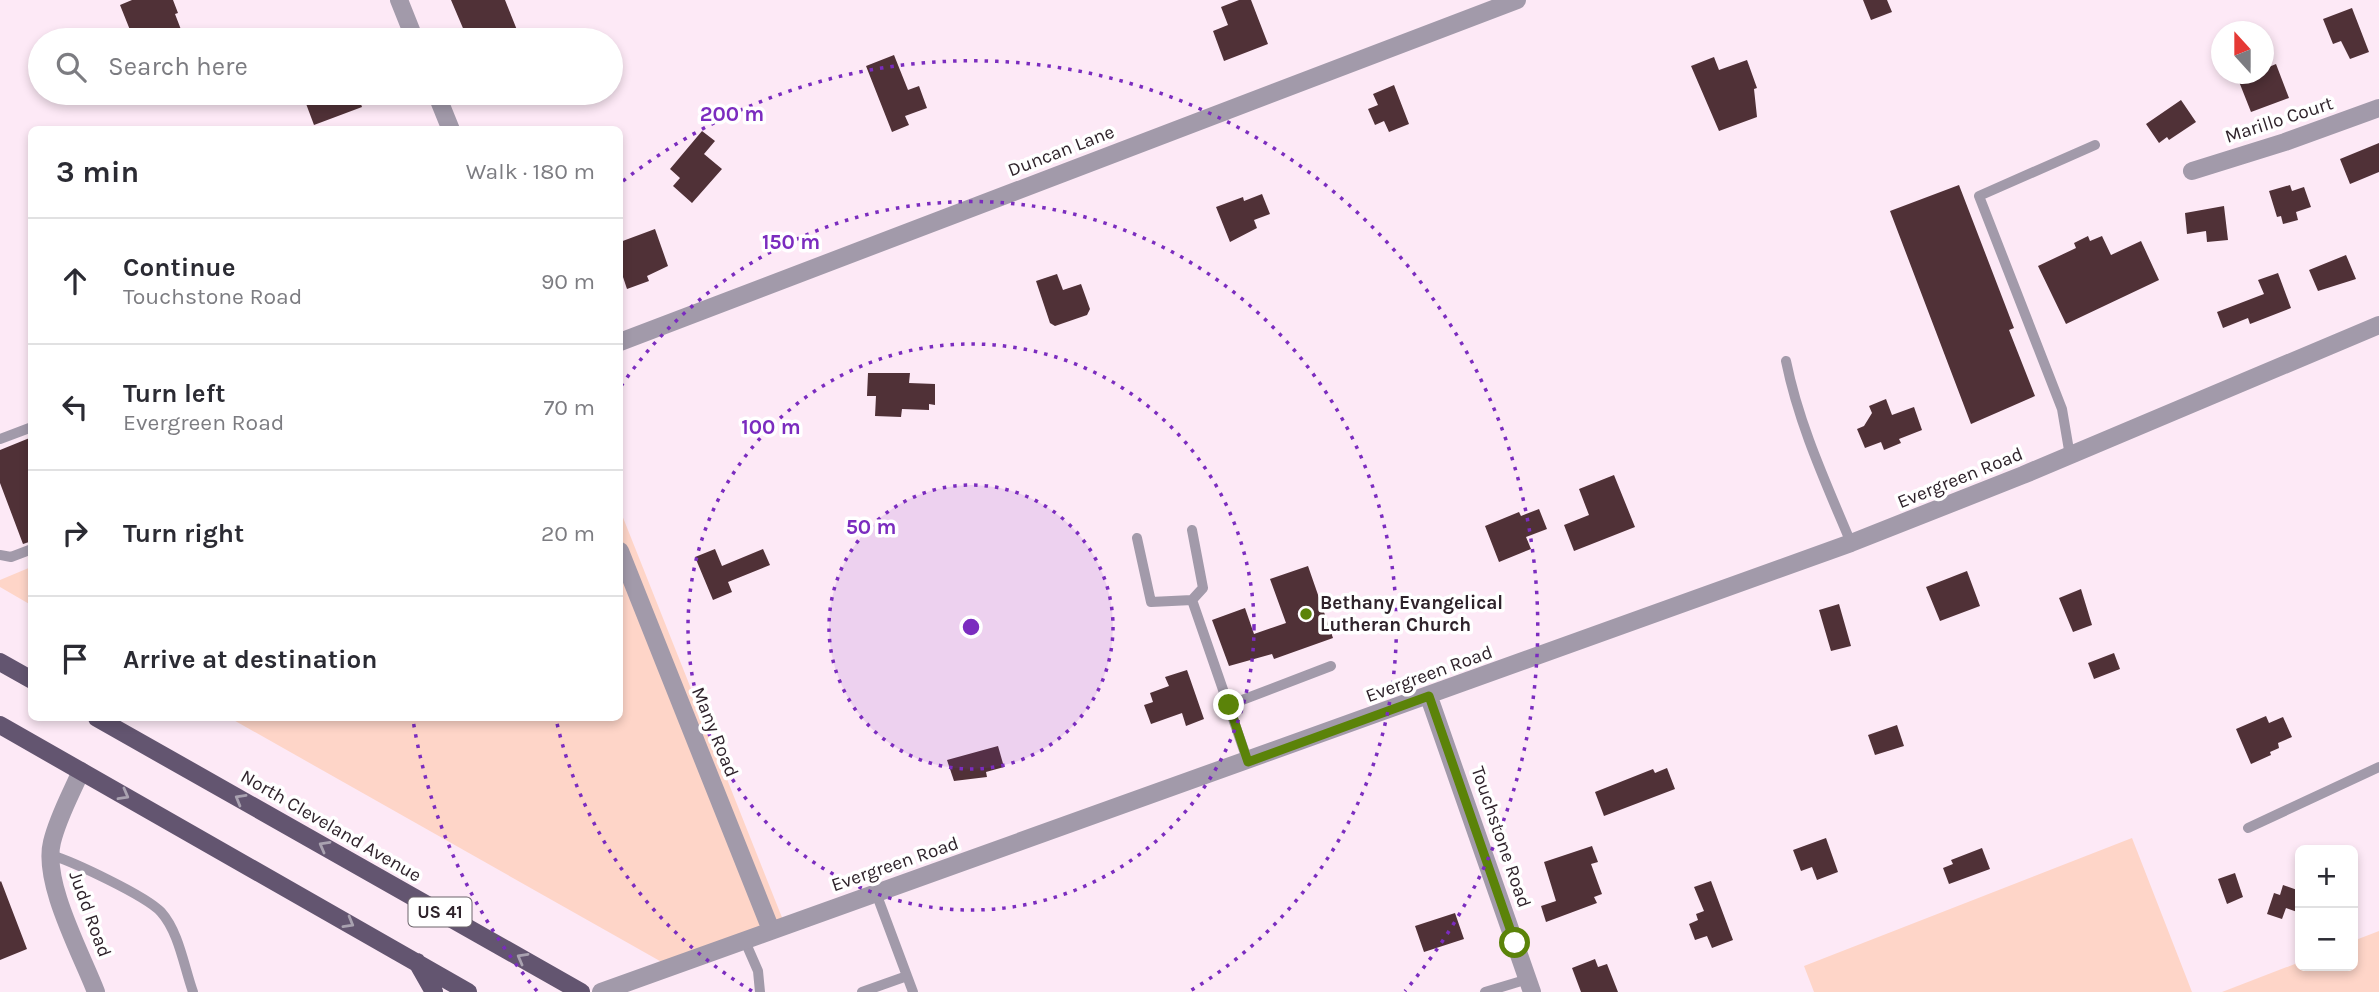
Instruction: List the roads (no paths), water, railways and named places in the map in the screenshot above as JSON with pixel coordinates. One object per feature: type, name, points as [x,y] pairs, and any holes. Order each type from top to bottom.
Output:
[{"type":"main road","points":[[0,662],[28,678]]},
{"type":"main road","name":"North Cleveland Avenue","points":[[102,721],[581,992]]},
{"type":"main road","name":"US 41","points":[[0,725],[468,992]]},
{"type":"main road","points":[[417,962],[433,992]]},
{"type":"street","points":[[399,0],[410,28]]},
{"type":"street","name":"Duncan Lane","points":[[623,341],[1517,0]]},
{"type":"street","points":[[441,105],[449,126]]},
{"type":"street","name":"Marillo Court","points":[[2192,171],[2379,108]]},
{"type":"street","name":"Evergreen Road","points":[[601,992],[1248,762],[1851,543],[2070,456],[2379,325]]},
{"type":"street","name":"Many Road","points":[[623,559],[771,930]]},
{"type":"street","name":"Touchstone Road","points":[[1429,696],[1530,986]]},
{"type":"street","name":"Judd Road","points":[[81,771],[60,820],[51,855],[58,896],[96,992]]},
{"type":"lane","points":[[2070,456],[2063,410],[1979,196],[2095,145]]},
{"type":"lane","points":[[1786,361],[1795,403],[1808,440],[1851,543]]},
{"type":"lane","points":[[0,439],[28,428]]},
{"type":"lane","points":[[1137,538],[1152,602],[1192,600],[1203,588],[1192,530]]},
{"type":"lane","points":[[0,555],[11,557],[28,551]]},
{"type":"lane","points":[[1192,600],[1248,762]]},
{"type":"lane","points":[[1229,705],[1331,666]]},
{"type":"lane","points":[[2248,828],[2379,767]]},
{"type":"lane","points":[[51,855],[79,864],[160,911],[171,929],[193,992]]},
{"type":"lane","points":[[876,893],[913,992]]},
{"type":"lane","points":[[744,939],[758,971],[760,992]]},
{"type":"lane","points":[[862,992],[907,976]]},
{"type":"lane","points":[[1485,992],[1530,986]]},
{"type":"place","name":"Bethany Evangelical Lutheran Church","points":[[1306,614]]}]
